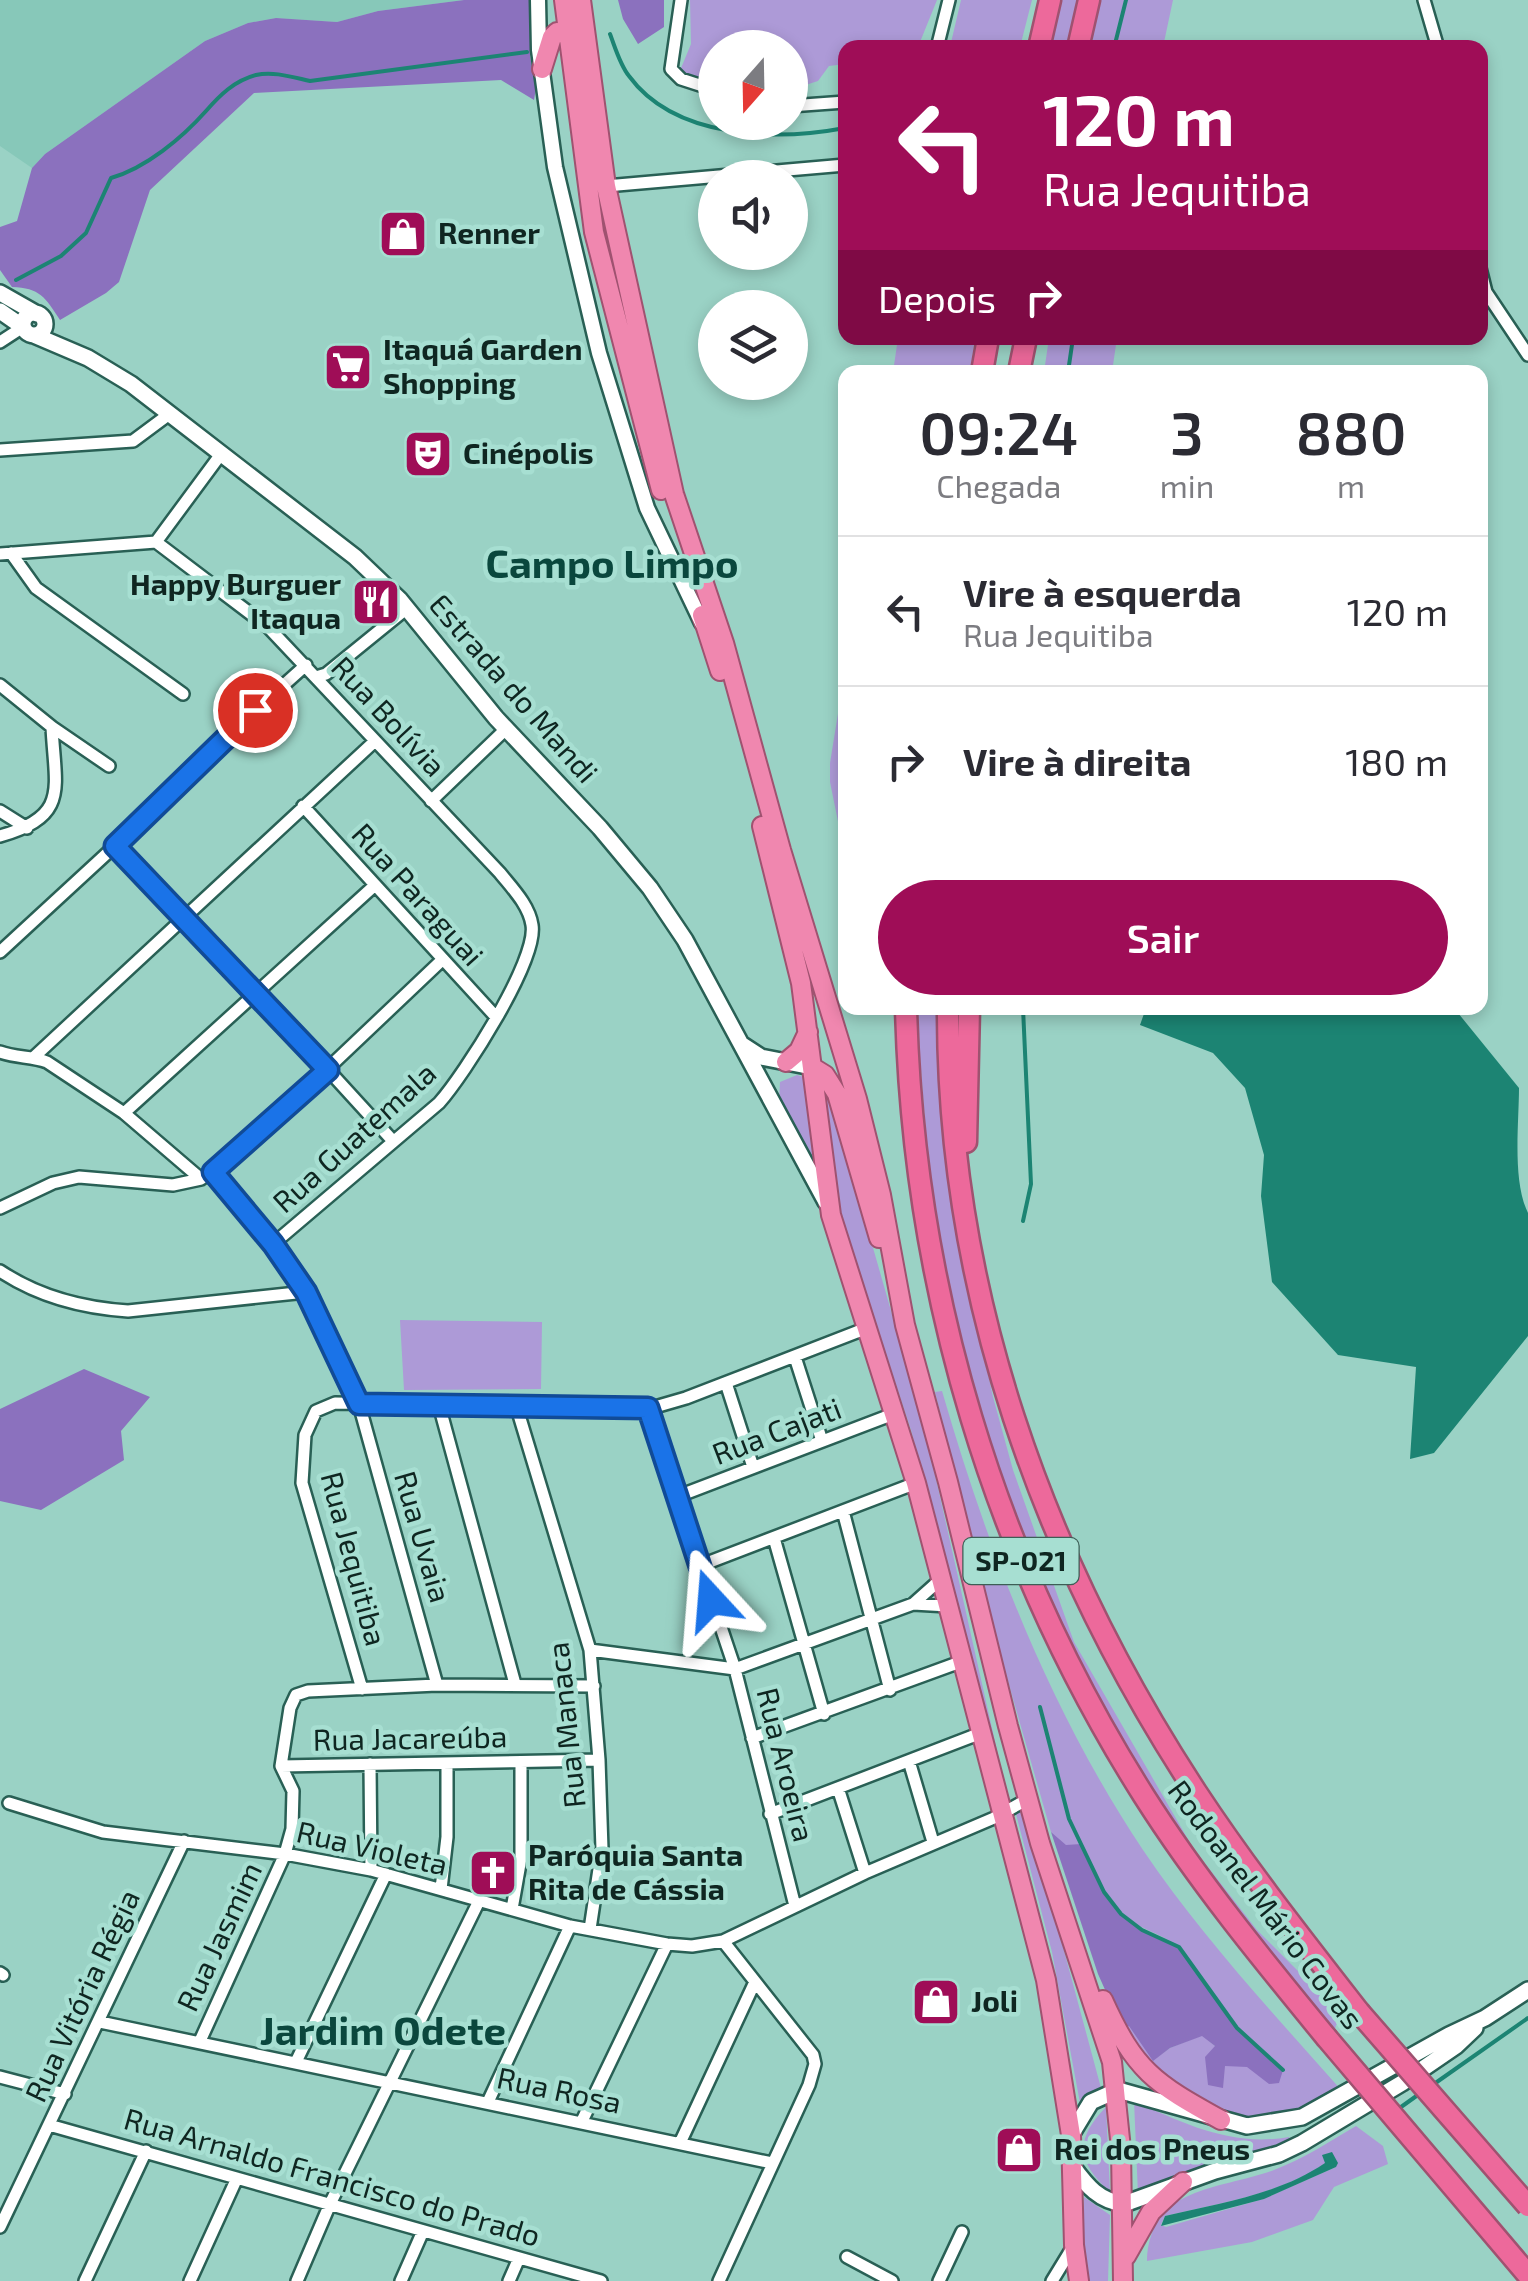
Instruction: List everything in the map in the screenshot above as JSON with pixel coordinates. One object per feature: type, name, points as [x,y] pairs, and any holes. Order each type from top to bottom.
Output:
[{"type":"highway","points":[[564,0],[582,158],[606,284],[663,496],[740,740],[774,872],[801,984],[832,1215],[916,1482],[1046,1980],[1072,2136],[1078,2281]]},
{"type":"highway","points":[[581,0],[606,186],[674,494],[724,643],[781,850],[858,1100],[885,1213],[905,1325]]},
{"type":"highway","points":[[1041,40],[1050,0]]},
{"type":"highway","points":[[1080,40],[1090,0]]},
{"type":"highway","points":[[542,69],[557,32],[568,32],[577,38],[588,59]]},
{"type":"highway","name":"Rodoanel Mário Covas","points":[[907,1015],[918,1163],[936,1282],[965,1403],[1017,1552],[1101,1724],[1145,1797],[1247,1941],[1528,2274]]},
{"type":"highway","name":"Rodoanel Mário Covas","points":[[948,1015],[953,1136],[966,1229],[1008,1406],[1037,1489],[1092,1608],[1155,1726],[1194,1789],[1359,2012],[1528,2206]]},
{"type":"highway","points":[[966,1229],[969,1015]]},
{"type":"highway","points":[[786,1062],[799,1051],[808,1032]]},
{"type":"highway","points":[[812,1067],[825,1074],[838,1094],[905,1325],[1028,1799],[1107,2044],[1118,2090],[1124,2204],[1123,2281]]},
{"type":"highway","points":[[1069,1932],[1120,2036],[1140,2067],[1179,2098],[1221,2120]]},
{"type":"highway","points":[[1124,2261],[1144,2222],[1183,2182]]},
{"type":"main road","name":"Estrada do Mandi","points":[[0,292],[40,316],[88,358]]},
{"type":"main road","name":"Estrada do Mandi","points":[[0,311],[29,331],[88,358],[131,384],[373,572],[506,730],[600,828],[650,888],[685,940],[802,1152],[832,1215]]},
{"type":"main road","points":[[29,331],[44,328],[40,316]]},
{"type":"main road","points":[[738,1042],[761,1057],[812,1067]]},
{"type":"main road","points":[[769,1096],[786,1062]]},
{"type":"main road","points":[[1072,2167],[1104,2200],[1124,2204],[1279,2154],[1415,2074],[1528,1990]]},
{"type":"main road","points":[[1072,2136],[1091,2102],[1118,2090],[1247,2126],[1302,2118],[1448,2035],[1486,2018]]},
{"type":"street","points":[[538,0],[542,69],[555,167],[617,417],[647,508],[713,649]]},
{"type":"street","points":[[681,0],[671,69],[681,79],[698,84]]},
{"type":"street","points":[[939,40],[948,0]]},
{"type":"street","points":[[1424,0],[1436,40]]},
{"type":"street","points":[[808,105],[838,103]]},
{"type":"street","points":[[606,186],[838,165]]},
{"type":"street","points":[[1488,295],[1528,355]]},
{"type":"street","points":[[0,342],[29,331]]},
{"type":"street","points":[[0,450],[134,441],[168,415]]},
{"type":"street","points":[[5,554],[156,542],[221,454]]},
{"type":"street","name":"Rua Bolívia","points":[[156,542],[268,627],[500,872],[524,903]]},
{"type":"street","points":[[5,554],[49,598],[183,694]]},
{"type":"street","points":[[316,676],[326,674],[406,609]]},
{"type":"street","points":[[0,952],[306,665]]},
{"type":"street","points":[[0,685],[109,766]]},
{"type":"street","points":[[0,836],[44,817],[52,802],[52,727]]},
{"type":"street","points":[[431,801],[506,730]]},
{"type":"street","points":[[34,1056],[375,741]]},
{"type":"street","name":"Rua Paraguai","points":[[303,806],[496,1017]]},
{"type":"street","points":[[0,811],[26,828]]},
{"type":"street","points":[[115,846],[393,1141]]},
{"type":"street","points":[[124,1113],[374,886]]},
{"type":"street","name":"Rua Guatemala","points":[[273,1244],[454,1086],[496,1017],[533,938],[524,903]]},
{"type":"street","points":[[0,1208],[53,1183],[79,1177],[172,1185],[213,1172],[328,1070],[441,961]]},
{"type":"street","points":[[0,1052],[34,1056],[124,1113],[200,1179]]},
{"type":"street","name":"Rua Uvaia","points":[[213,1172],[273,1244],[306,1292],[359,1404],[437,1685]]},
{"type":"street","points":[[0,1271],[38,1292],[99,1309],[128,1311],[306,1292]]},
{"type":"street","name":"Rua Jequitiba","points":[[362,1689],[302,1484],[308,1425],[316,1411],[334,1403],[648,1408],[795,1358],[867,1328]]},
{"type":"street","points":[[795,1358],[822,1441]]},
{"type":"street","points":[[726,1383],[753,1468]]},
{"type":"street","points":[[439,1405],[516,1684]]},
{"type":"street","name":"Rua Manaca","points":[[516,1405],[590,1650],[600,1760],[602,1849],[590,1930]]},
{"type":"street","name":"Rua Aroeira","points":[[648,1408],[735,1669],[795,1906]]},
{"type":"street","name":"Rua Cajati","points":[[676,1497],[896,1413]]},
{"type":"street","points":[[699,1566],[916,1482]]},
{"type":"street","points":[[843,1512],[889,1684]]},
{"type":"street","points":[[774,1538],[824,1714]]},
{"type":"street","points":[[590,1650],[735,1669],[912,1604],[941,1579]]},
{"type":"street","points":[[912,1604],[948,1606]]},
{"type":"street","points":[[752,1738],[824,1714],[889,1684],[963,1661]]},
{"type":"street","points":[[282,1766],[290,1708],[296,1695],[437,1685],[594,1686]]},
{"type":"street","points":[[770,1814],[981,1733]]},
{"type":"street","name":"Rua Jacareúba","points":[[282,1766],[600,1760]]},
{"type":"street","points":[[909,1761],[933,1842]]},
{"type":"street","points":[[512,1909],[522,1858],[521,1762]]},
{"type":"street","points":[[442,1888],[447,1763]]},
{"type":"street","points":[[370,1764],[371,1870]]},
{"type":"street","name":"Rua Jasmim","points":[[200,2041],[285,1854],[292,1829],[294,1790],[282,1766]]},
{"type":"street","points":[[838,1788],[864,1873]]},
{"type":"street","name":"Rua Violeta","points":[[9,1803],[78,1826],[285,1854],[371,1870],[570,1926],[667,1944],[704,1945],[722,1941],[1028,1799]]},
{"type":"street","name":"Rua Vitória Régia","points":[[0,2227],[184,1841]]},
{"type":"street","points":[[296,2062],[386,1874]]},
{"type":"street","points":[[296,2281],[479,1901]]},
{"type":"street","points":[[488,2102],[570,1926]]},
{"type":"street","points":[[718,2281],[810,2085],[815,2064],[808,2047],[722,1941]]},
{"type":"street","points":[[582,2122],[667,1944]]},
{"type":"street","points":[[680,2143],[754,1984]]},
{"type":"street","name":"Rua Rosa","points":[[100,2022],[772,2163]]},
{"type":"street","points":[[0,2077],[65,2094]]},
{"type":"street","name":"Rua Arnaldo Francisco do Prado","points":[[49,2125],[600,2281]]},
{"type":"street","points":[[85,2281],[146,2151]]},
{"type":"street","points":[[190,2281],[238,2178]]},
{"type":"street","points":[[401,2281],[423,2231]]},
{"type":"street","points":[[939,2281],[962,2232]]},
{"type":"street","points":[[1052,2281],[1074,2245]]},
{"type":"street","points":[[847,2257],[892,2281]]},
{"type":"street","points":[[509,2281],[520,2258]]},
{"type":"shaded area","points":[[0,0],[464,0],[378,11],[337,22],[276,18],[248,23],[205,41],[45,154],[32,168],[0,146]]},
{"type":"shaded area","points":[[464,0],[532,0],[530,56],[536,88],[534,100],[501,80],[254,93],[150,190],[119,282],[106,293],[60,320],[41,295],[12,287],[0,270],[0,227],[17,221],[32,168],[45,154],[205,41],[248,23],[276,18],[337,22],[378,11]]},
{"type":"shaded area","points":[[618,0],[664,0],[664,27],[638,44],[623,19]]},
{"type":"shaded area","points":[[690,0],[937,0],[921,40],[838,40],[838,65],[829,66],[818,81],[808,84],[808,30],[698,30],[698,80],[679,73],[691,44]]},
{"type":"shaded area","points":[[961,0],[1032,0],[1022,40],[952,40]]},
{"type":"shaded area","points":[[1054,0],[1078,0],[1069,40],[1046,40]]},
{"type":"shaded area","points":[[1096,0],[1173,0],[1164,40],[1093,40]]},
{"type":"shaded area","points":[[897,345],[974,345],[971,365],[894,365]]},
{"type":"shaded area","points":[[1048,345],[1116,345],[1113,365],[1045,365]]},
{"type":"shaded area","points":[[838,713],[838,821],[830,782]]},
{"type":"shaded area","points":[[917,1015],[938,1015],[945,1127],[966,1272],[993,1397],[1013,1470],[1074,1642],[1193,1848],[1257,1930],[1345,2018],[1336,2025],[1333,2037],[1171,1845],[1022,1555],[960,1348],[930,1182]]},
{"type":"shaded area","points":[[1144,1015],[1460,1015],[1519,1088],[1518,1169],[1528,1213],[1528,1336],[1434,1453],[1410,1459],[1416,1367],[1338,1355],[1272,1282],[1261,1196],[1264,1155],[1245,1088],[1213,1053],[1140,1025]]},
{"type":"shaded area","points":[[797,1075],[804,1077],[817,1167],[779,1103],[780,1082]]},
{"type":"shaded area","points":[[822,1088],[832,1104],[925,1430],[1009,1804],[911,1430],[834,1198]]},
{"type":"shaded area","points":[[400,1320],[542,1322],[541,1389],[404,1390]]},
{"type":"shaded area","points":[[84,1369],[150,1397],[121,1431],[124,1460],[41,1510],[0,1501],[0,1409]]},
{"type":"shaded area","points":[[942,1391],[1001,1570],[1050,1686],[1109,1796],[1189,1913],[1342,2091],[1310,2108],[1261,2119],[1236,2119],[1173,2093],[1123,2030],[1129,2025],[1153,2060],[1202,2035],[1215,2046],[1224,2066],[1247,2066],[1258,2046],[1235,2023],[1181,1950],[1122,1914],[1051,1832],[1002,1660],[935,1392]]},
{"type":"shaded area","points":[[1020,1807],[1056,1921],[1101,2088],[1080,2103],[1052,1952],[1016,1814]]},
{"type":"shaded area","points":[[1051,1832],[1066,1845],[1081,1844],[1106,1895],[1121,1914],[1142,1930],[1179,1947],[1237,2028],[1283,2070],[1279,2083],[1269,2084],[1247,2067],[1225,2066],[1223,2088],[1208,2085],[1205,2057],[1215,2046],[1202,2036],[1170,2048],[1153,2061],[1129,2026],[1123,2030],[1098,1974]]},
{"type":"shaded area","points":[[1134,2101],[1228,2136],[1289,2137],[1292,2142],[1138,2194]]},
{"type":"shaded area","points":[[1106,2107],[1110,2192],[1091,2171],[1084,2151],[1088,2130]]},
{"type":"shaded area","points":[[1356,2126],[1383,2146],[1388,2164],[1334,2187],[1313,2220],[1252,2242],[1147,2261],[1151,2236],[1161,2218],[1174,2204],[1191,2194],[1285,2166]],"holes":[[[1326,2163],[1336,2167],[1263,2199],[1166,2227],[1161,2225],[1165,2216],[1268,2190]]]},
{"type":"shaded area","points":[[1332,2152],[1336,2167],[1264,2199],[1161,2226],[1165,2216],[1248,2197],[1288,2183],[1325,2163],[1322,2155]]},
{"type":"shaded area","points":[[1084,2197],[1110,2215],[1108,2281],[1089,2281]]},
{"type":"waterway","points":[[1116,40],[1126,0]]},
{"type":"waterway","points":[[610,34],[626,72],[649,97],[672,113],[699,124],[758,134],[838,129]]},
{"type":"waterway","points":[[16,280],[61,256],[86,233],[111,178],[163,151],[222,94],[248,78],[269,74],[310,81],[527,52]]},
{"type":"waterway","points":[[1069,365],[1072,345]]},
{"type":"waterway","points":[[1023,1015],[1031,1184],[1023,1221]]},
{"type":"waterway","points":[[1040,1707],[1069,1819],[1104,1892],[1121,1914],[1142,1930],[1179,1947],[1237,2028],[1283,2070]]},
{"type":"waterway","points":[[1434,2084],[1528,2018]]},
{"type":"waterway","points":[[1401,2107],[1422,2092]]},
{"type":"place","name":"Renner","points":[[403,234]]},
{"type":"place","name":"Itaquá Garden Shopping","points":[[348,367]]},
{"type":"place","name":"Cinépolis","points":[[428,454]]},
{"type":"place","name":"Happy Burguer Itaqua","points":[[376,602]]},
{"type":"place","name":"Paróquia Santa Rita de Cássia","points":[[493,1873]]},
{"type":"place","name":"Joli","points":[[936,2002]]},
{"type":"place","name":"Rei dos Pneus","points":[[1019,2150]]},
{"type":"district","name":"Campo Limpo","points":[[612,564]]},
{"type":"district","name":"Jardim Odete","points":[[383,2031]]},
{"type":"route","points":[[255,710],[115,846],[328,1070],[213,1172],[273,1244],[306,1292],[359,1404],[648,1408],[711,1600]]}]
